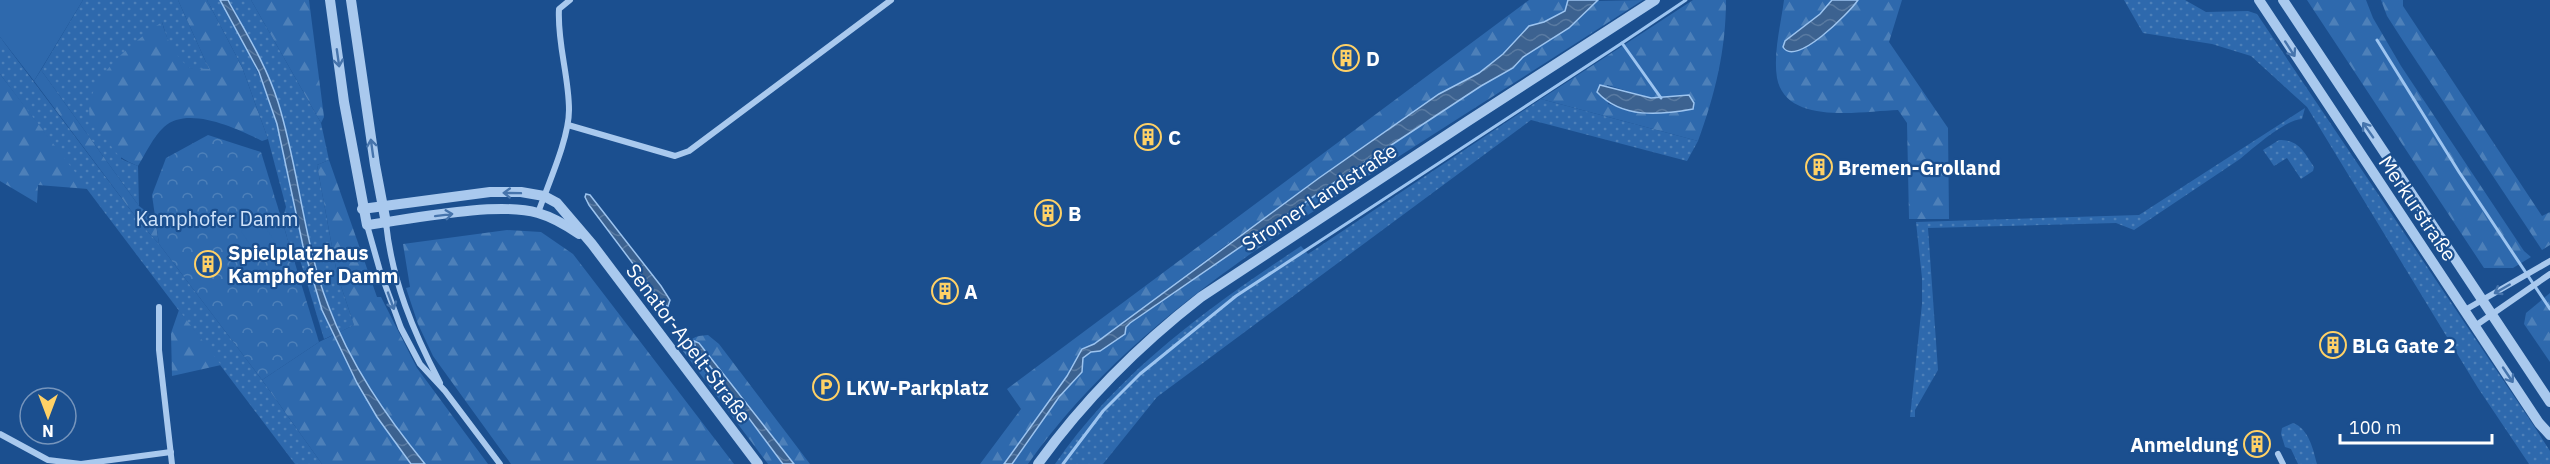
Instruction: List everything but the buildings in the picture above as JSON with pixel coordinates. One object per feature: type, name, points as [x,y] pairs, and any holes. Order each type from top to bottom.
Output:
[{"type":"street","points":[[330,0],[362,209],[380,271],[401,327],[420,364],[445,391],[500,464]]},
{"type":"street","points":[[351,0],[390,257],[416,337],[445,391]]},
{"type":"street","points":[[538,213],[568,125],[569,109],[558,26],[559,9],[570,0]]},
{"type":"street","points":[[568,125],[675,156],[689,152],[891,0]]},
{"type":"street","name":"Stromer Landstraße","points":[[1038,464],[1086,401],[1162,328],[1201,297],[1655,0]]},
{"type":"street","name":"Merkurstraße","points":[[2259,0],[2539,423],[2550,435]]},
{"type":"street","name":"Merkurstraße","points":[[2283,0],[2550,402]]},
{"type":"street","points":[[362,209],[490,192],[521,192],[544,196]]},
{"type":"street","name":"Senator-Apelt-Straße","points":[[544,196],[557,203],[592,244],[758,464]]},
{"type":"street","name":"Senator-Apelt-Straße","points":[[367,225],[512,210],[538,213],[553,218],[592,244]]},
{"type":"street","points":[[2464,310],[2550,261]]},
{"type":"street","points":[[2475,326],[2550,274]]},
{"type":"street","points":[[159,307],[159,350],[172,464]]},
{"type":"street","points":[[0,434],[47,462],[81,464],[171,452]]},
{"type":"street","points":[[2278,454],[2283,464]]},
{"type":"green space","points":[[0,0],[83,0],[34,81],[0,37]]},
{"type":"green space","points":[[83,0],[178,0],[209,69],[191,69],[178,60],[162,22],[121,159],[138,166],[139,206],[41,70]]},
{"type":"green space","points":[[178,0],[207,0],[242,67],[268,139],[262,141],[213,121],[186,118],[174,121],[160,131],[138,166],[118,154],[94,125],[90,118],[90,104],[94,90],[113,63],[162,22],[172,47],[189,68],[209,69]]},
{"type":"green space","points":[[207,0],[220,0],[252,60],[272,108],[284,151],[307,258],[333,335],[324,339],[297,250],[289,244],[282,220],[286,207],[268,139],[242,67]]},
{"type":"green space","points":[[228,0],[251,0],[321,123],[329,160],[317,165],[337,274],[354,325],[340,332],[328,305],[310,246],[278,102],[262,62]]},
{"type":"green space","points":[[251,0],[309,0],[324,117],[321,123]]},
{"type":"green space","points":[[1529,0],[1568,0],[1565,11],[1544,22],[1529,26],[1503,54],[1479,73],[1439,94],[1226,245],[1094,344],[1082,349],[1067,376],[1004,464],[980,464],[1021,409],[1007,389]]},
{"type":"green space","points":[[1643,0],[1344,191],[1244,258],[1150,332],[1106,372],[1065,416],[1028,464],[1012,464],[1059,397],[1082,372],[1083,358],[1091,352],[1100,351],[1130,323],[1243,244],[1481,86],[1513,68],[1523,57],[1569,28],[1597,1]]},
{"type":"green space","points":[[1693,0],[1726,0],[1724,37],[1718,72],[1710,107],[1698,141],[1541,99]],"holes":[[[1607,85],[1651,98],[1689,95],[1636,112],[1608,104]]]},
{"type":"green space","points":[[1784,0],[1832,0],[1820,14],[1785,41],[1852,8],[1858,0],[1902,0],[1889,42],[1948,128],[1949,219],[1909,219],[1907,123],[1898,110],[1828,112],[1810,109],[1795,103],[1783,93],[1777,78],[1776,59]]},
{"type":"green space","points":[[2124,0],[2185,0],[2206,12],[2248,11],[2257,14],[2534,426],[2550,451],[2550,464],[2529,464],[2478,388],[2307,107],[2251,56],[2212,44],[2143,33]]},
{"type":"green space","points":[[2307,0],[2366,0],[2373,18],[2401,66],[2524,251],[2531,257],[2513,268],[2484,268]]},
{"type":"green space","points":[[2381,0],[2403,0],[2403,6],[2542,216],[2550,212],[2550,245],[2542,250],[2405,44],[2387,16]]},
{"type":"green space","points":[[0,37],[262,380],[322,464],[295,464],[18,98],[0,74]]},
{"type":"green space","points":[[41,70],[139,206],[155,218],[159,244],[141,224],[34,81]]},
{"type":"green space","points":[[0,74],[88,189],[38,185],[37,203],[0,181]]},
{"type":"green space","points":[[1541,99],[1698,141],[1687,161],[1531,120],[1157,397],[1103,464],[1055,464],[1080,430],[1108,399],[1137,370],[1199,317],[1301,246],[1308,254]]},
{"type":"green space","points":[[2305,108],[2302,119],[2295,120],[2279,129],[2240,159],[2134,230],[2116,223],[1928,228],[1938,370],[1915,410],[1915,417],[1910,417],[1922,304],[1922,278],[1916,222],[2139,215]]},
{"type":"green space","name":"Kamphofer Damm","points":[[208,135],[261,152],[319,342],[262,380],[159,244],[152,195],[166,158]]},
{"type":"green space","points":[[2279,140],[2292,142],[2300,148],[2314,167],[2313,171],[2301,179],[2287,158],[2274,166],[2263,150]]},
{"type":"green space","points":[[329,160],[377,297],[381,297],[417,368],[488,464],[322,464],[262,380],[319,342],[354,325],[337,274],[317,165]]},
{"type":"green space","points":[[260,219],[277,245],[258,257],[241,231]]},
{"type":"green space","points":[[507,230],[541,232],[573,254],[734,464],[511,464],[433,356],[418,324],[406,288],[410,287],[403,244]]},
{"type":"green space","points":[[2550,293],[2550,362],[2524,324],[2526,313]]},
{"type":"green space","points":[[179,310],[221,365],[172,376],[171,333]]},
{"type":"green space","points":[[708,335],[719,344],[810,464],[794,464],[742,396],[711,369],[783,464],[768,464],[683,351],[693,338]]},
{"type":"green space","points":[[2293,423],[2307,435],[2317,464],[2298,464],[2291,449],[2285,447],[2281,434],[2282,428]]},
{"type":"water","points":[[220,0],[228,0],[257,52],[274,89],[285,127],[313,255],[337,327],[370,389],[425,464],[411,464],[377,417],[357,383],[322,310],[303,246],[277,124],[259,72]]},
{"type":"water","points":[[1568,0],[1598,0],[1569,28],[1523,57],[1513,68],[1481,86],[1326,188],[1130,323],[1126,327],[1125,334],[1100,351],[1091,352],[1083,358],[1082,372],[1059,397],[1012,464],[1004,464],[1067,376],[1082,349],[1094,344],[1319,178],[1439,94],[1479,73],[1503,54],[1529,26],[1544,22],[1565,11]]},
{"type":"water","points":[[1832,0],[1858,0],[1844,16],[1810,45],[1789,52],[1783,47],[1785,41],[1820,14]]},
{"type":"water","points":[[1600,85],[1651,98],[1689,95],[1694,103],[1693,109],[1668,113],[1630,111],[1607,101],[1597,92]]},
{"type":"water","points":[[586,194],[590,195],[661,286],[670,300],[668,306],[664,305],[589,205]]},
{"type":"water","points":[[694,341],[699,343],[794,464],[783,464],[695,346]]},
{"type":"waterway","points":[[1622,43],[1686,0]]},
{"type":"waterway","points":[[2377,40],[2459,172],[2550,309]]},
{"type":"waterway","points":[[1063,464],[1103,411],[1140,374],[1236,296],[1622,43],[1661,98]]},
{"type":"place","name":"D","points":[[1346,58]]},
{"type":"place","name":"C","points":[[1148,137]]},
{"type":"place","name":"Bremen-Grolland","points":[[1819,167]]},
{"type":"place","name":"B","points":[[1048,213]]},
{"type":"place","name":"Spielplatzhaus Kamphofer Damm","points":[[208,264]]},
{"type":"place","name":"A","points":[[945,291]]},
{"type":"place","name":"BLG Gate 2","points":[[2333,345]]},
{"type":"place","name":"LKW-Parkplatz","points":[[826,387]]},
{"type":"place","name":"Anmeldung","points":[[2257,444]]}]
